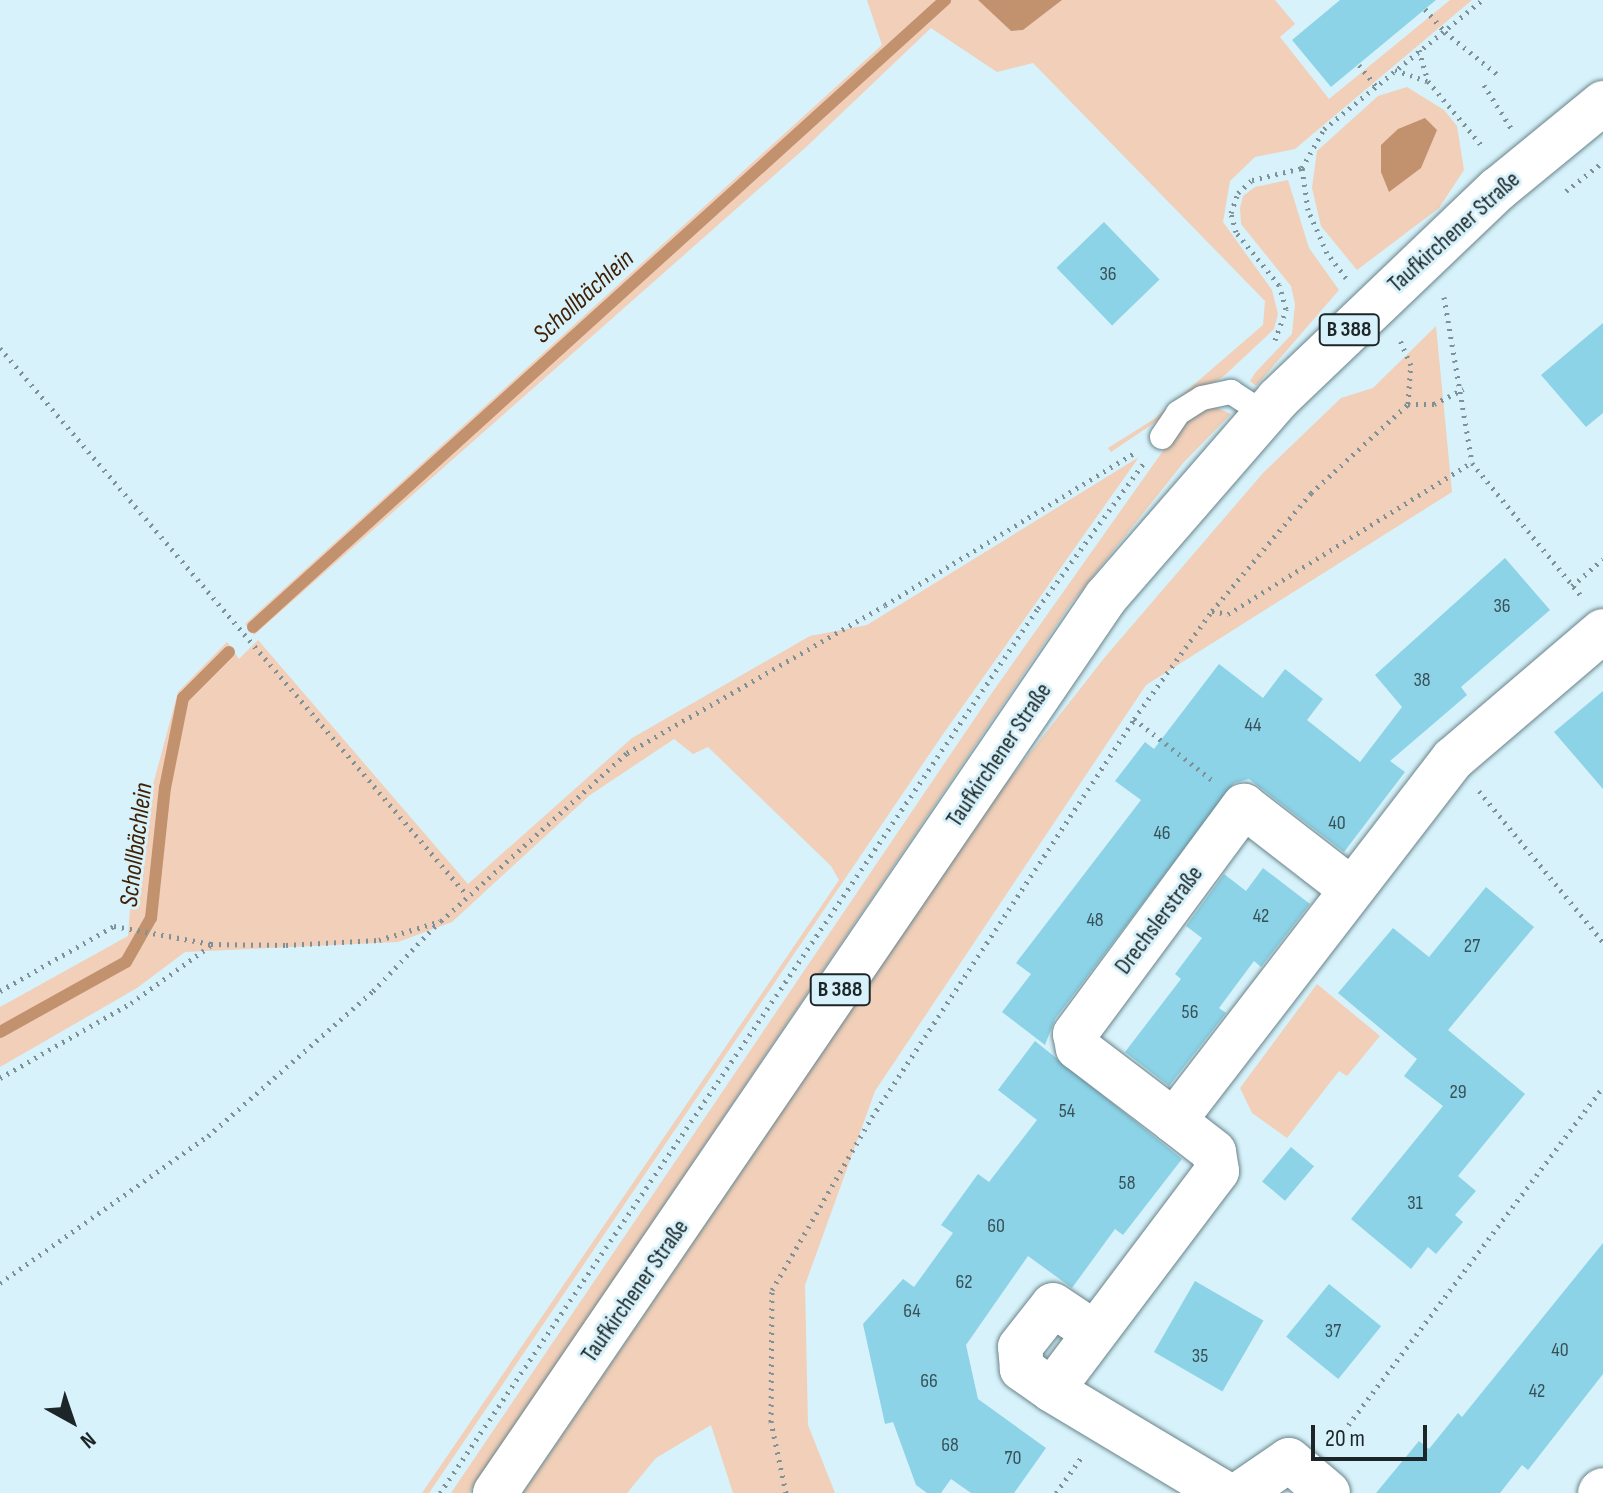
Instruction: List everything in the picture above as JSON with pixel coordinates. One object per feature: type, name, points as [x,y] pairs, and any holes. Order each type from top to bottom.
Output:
[{"type":"street","name":"Taufkirchener Straße","points":[[495,1493],[1106,597],[1248,403],[1603,103]]},
{"type":"street","points":[[1174,1121],[1453,759],[1603,631]]},
{"type":"street","points":[[1244,806],[1351,889]]},
{"type":"street","name":"Drechslerstraße","points":[[1224,1493],[1052,1390],[1217,1171],[1214,1152],[1078,1048],[1075,1034],[1244,806]]},
{"type":"street","points":[[1241,1493],[1289,1460],[1319,1485]]},
{"type":"lane","points":[[1162,437],[1178,413],[1202,398],[1248,403]]},
{"type":"path","points":[[1349,282],[1327,253],[1308,210],[1302,168],[1324,129],[1482,0]]},
{"type":"path","points":[[1425,9],[1445,32],[1497,74]]},
{"type":"path","points":[[1419,50],[1428,81],[1493,159]]},
{"type":"path","points":[[1359,65],[1376,86]]},
{"type":"path","points":[[1395,70],[1428,81]]},
{"type":"path","points":[[1484,85],[1510,126]]},
{"type":"path","points":[[1558,197],[1603,162]]},
{"type":"path","points":[[1248,403],[1284,327],[1286,309],[1279,285],[1236,232],[1231,213],[1238,193],[1252,180],[1302,168]]},
{"type":"path","points":[[1453,285],[1444,298],[1463,389],[1472,463],[1572,586],[1603,559]]},
{"type":"path","points":[[1396,332],[1411,365],[1408,404]]},
{"type":"path","points":[[0,348],[466,894]]},
{"type":"path","points":[[786,1493],[771,1422],[772,1290],[872,1117],[1134,719],[1212,611],[1311,493],[1408,404],[1434,404],[1463,389]]},
{"type":"path","points":[[0,1283],[208,1136],[373,991],[466,894],[627,753],[1162,437]]},
{"type":"path","points":[[440,1493],[1038,608],[1162,437]]},
{"type":"path","points":[[1212,611],[1228,614],[1472,463]]},
{"type":"path","points":[[1134,719],[1244,806]]},
{"type":"path","points":[[1453,759],[1603,942]]},
{"type":"path","points":[[0,991],[114,926],[211,944],[379,940],[441,921]]},
{"type":"path","points":[[0,1078],[131,1003],[211,944]]},
{"type":"path","points":[[1319,1485],[1603,1087]]},
{"type":"shaded area","points":[[867,0],[978,0],[1011,31],[1023,30],[1062,0],[1275,0],[1295,24],[1280,37],[1329,99],[1450,0],[1472,0],[1295,149],[1255,157],[1230,181],[1223,222],[1272,290],[1278,314],[1274,329],[1225,375],[1111,452],[1108,448],[1154,419],[1263,325],[1265,301],[1033,63],[997,72],[931,28],[805,148],[254,635],[245,624],[882,45]]},
{"type":"shaded area","points":[[978,0],[1062,0],[1023,30],[1011,31]]},
{"type":"shaded area","points":[[1407,87],[1444,110],[1457,126],[1464,170],[1439,208],[1357,270],[1321,226],[1312,188],[1317,151],[1378,96]]},
{"type":"shaded area","points":[[1425,118],[1437,130],[1421,168],[1389,192],[1381,172],[1381,145],[1398,129]]},
{"type":"shaded area","points":[[1288,180],[1309,248],[1339,290],[1256,386],[1250,381],[1255,373],[1292,334],[1295,304],[1291,286],[1241,224],[1240,208],[1243,196],[1255,187]]},
{"type":"shaded area","points":[[1436,326],[1452,492],[1146,685],[875,1091],[805,1285],[808,1425],[835,1493],[733,1493],[711,1425],[656,1458],[627,1493],[523,1493],[994,799],[1105,657],[1263,473],[1341,398],[1373,388]]},
{"type":"shaded area","points":[[1215,407],[1231,414],[1184,462],[1070,605],[469,1493],[451,1493],[994,690],[1177,431],[1197,411]]},
{"type":"shaded area","points":[[1139,457],[941,737],[429,1493],[422,1493],[839,880],[831,866],[708,747],[693,754],[674,739],[590,795],[452,922],[398,942],[185,952],[137,988],[0,1067],[0,1007],[128,936],[134,855],[178,692],[227,642],[239,659],[258,640],[468,884],[632,738],[810,636],[867,625]]},
{"type":"shaded area","points":[[1317,984],[1380,1036],[1347,1076],[1339,1071],[1287,1138],[1252,1113],[1240,1088]]},
{"type":"building","points":[[1340,0],[1436,0],[1331,87],[1292,40]]},
{"type":"building","points":[[1104,222],[1160,280],[1112,325],[1057,268]]},
{"type":"building","points":[[1603,323],[1603,413],[1586,427],[1541,375]]},
{"type":"building","points":[[1505,558],[1550,610],[1461,687],[1467,695],[1390,761],[1405,772],[1344,852],[1249,779],[1234,783],[1055,1019],[1045,1045],[1002,1012],[1031,974],[1016,963],[1141,800],[1115,781],[1145,742],[1154,749],[1219,664],[1263,698],[1285,669],[1323,699],[1307,720],[1360,762],[1402,707],[1375,675]]},
{"type":"building","points":[[1603,691],[1603,789],[1554,732]]},
{"type":"building","points":[[1263,868],[1310,904],[1261,967],[1254,961],[1219,1008],[1226,1013],[1169,1086],[1125,1052],[1181,979],[1175,974],[1202,938],[1186,926],[1224,874],[1246,891]]},
{"type":"building","points":[[1486,887],[1534,927],[1448,1030],[1525,1094],[1458,1176],[1476,1191],[1455,1215],[1463,1222],[1436,1254],[1428,1247],[1411,1269],[1351,1219],[1443,1106],[1404,1076],[1417,1059],[1338,993],[1393,928],[1429,957]]},
{"type":"building","points":[[1035,1041],[1182,1159],[1123,1235],[1115,1229],[1072,1288],[1028,1256],[966,1345],[978,1399],[1046,1448],[1014,1493],[971,1493],[951,1479],[941,1493],[927,1493],[916,1485],[893,1422],[885,1424],[863,1324],[903,1279],[914,1287],[953,1233],[941,1225],[978,1174],[989,1182],[1037,1120],[998,1090]]},
{"type":"building","points":[[1291,1147],[1314,1166],[1285,1201],[1262,1181]]},
{"type":"building","points":[[1603,1243],[1603,1374],[1528,1470],[1522,1465],[1500,1493],[1376,1493],[1419,1441],[1429,1449],[1458,1413],[1462,1417]]},
{"type":"building","points":[[1195,1281],[1263,1320],[1222,1392],[1154,1352]]},
{"type":"building","points":[[1329,1284],[1381,1326],[1338,1379],[1286,1337]]},
{"type":"waterway","name":"Schollbächlein","points":[[253,627],[945,0]]},
{"type":"waterway","name":"Schollbächlein","points":[[0,1032],[126,962],[151,918],[165,788],[183,698],[229,652]]}]
